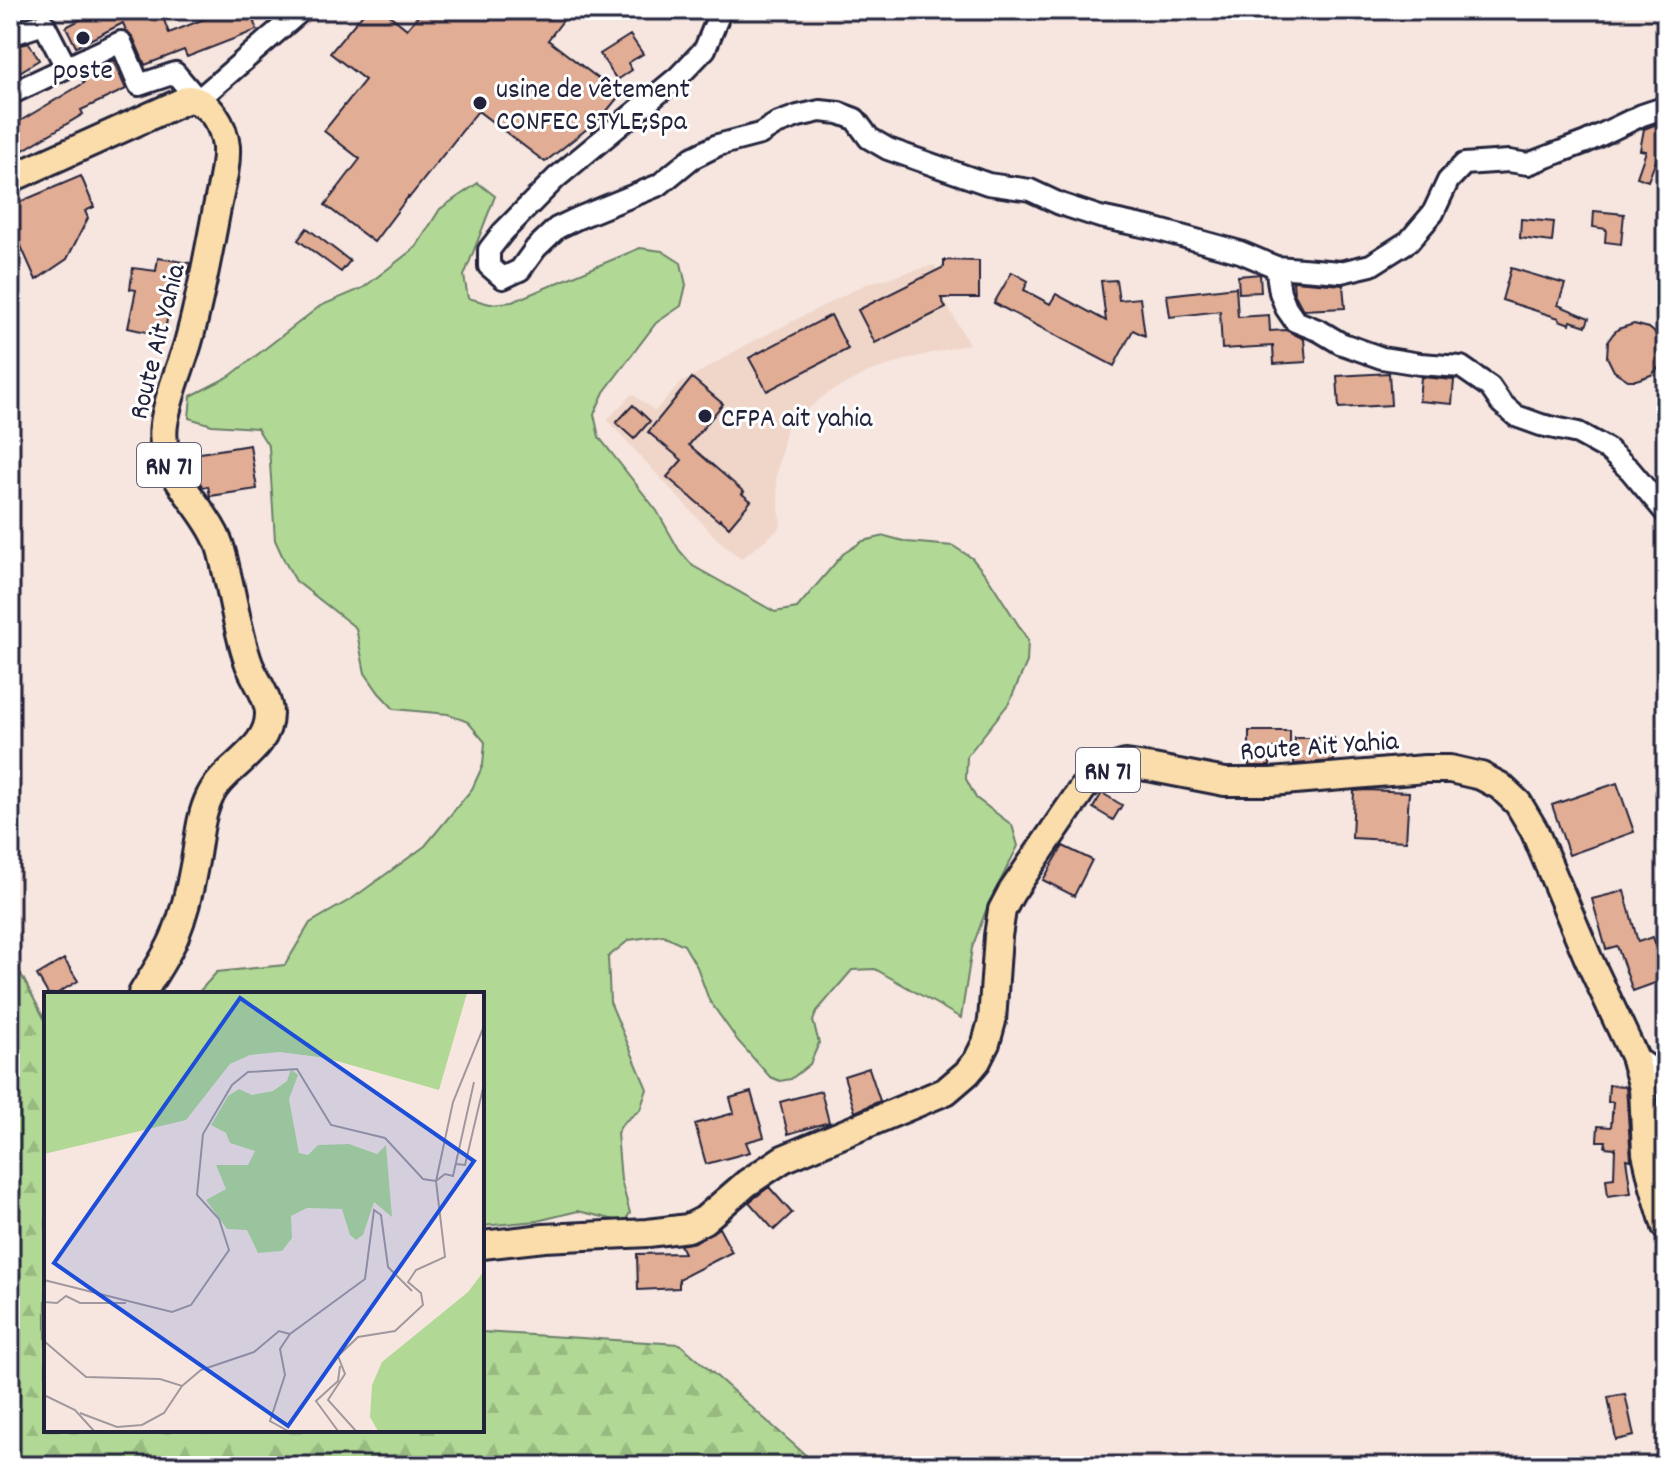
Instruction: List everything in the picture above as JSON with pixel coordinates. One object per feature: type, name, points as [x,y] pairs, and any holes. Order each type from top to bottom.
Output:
[{"type":"main road","points":[[10,179],[178,103],[188,99],[198,100]]},
{"type":"main road","name":"Route Ait Yahia","points":[[143,992],[175,938],[194,866],[201,820],[212,791],[258,744],[265,733],[269,714],[240,636],[219,542],[204,514],[182,488],[168,463],[164,444],[164,425],[188,342],[225,165],[226,146],[222,130],[213,114],[198,100]]},
{"type":"main road","name":"Route Ait Yahia","points":[[484,1245],[688,1228],[704,1220],[747,1183],[783,1159],[946,1091],[977,1061],[986,1043],[992,1021],[1002,910],[1011,893],[1083,788],[1101,772],[1126,764],[1225,782],[1271,782],[1450,769],[1481,776],[1500,786],[1518,803],[1534,830],[1588,958],[1634,1056],[1643,1088],[1646,1153],[1666,1227]]},
{"type":"street","points":[[10,94],[121,42],[139,85],[175,73],[198,100],[302,10]]},
{"type":"street","points":[[721,10],[705,49],[678,77],[556,178],[489,250],[489,266],[503,278],[520,270],[536,248],[557,228],[659,185],[692,158],[718,145],[760,134],[776,124],[820,111],[855,119],[869,138],[888,149],[988,184],[1030,190],[1060,204],[1230,249],[1276,267],[1341,272],[1371,265],[1409,241],[1433,213],[1448,181],[1464,164],[1509,161],[1528,164],[1666,107]]},
{"type":"street","points":[[10,35],[44,24],[66,67]]},
{"type":"street","points":[[1276,267],[1280,292],[1295,321],[1340,343],[1382,358],[1461,367],[1490,387],[1501,403],[1516,416],[1578,433],[1607,449],[1630,470],[1666,513]]},
{"type":"street","points":[[1634,1056],[1666,1078]]},
{"type":"shaded area","name":"CFPA ait yahia","points":[[935,265],[944,300],[969,344],[868,372],[828,393],[787,425],[776,477],[781,527],[741,559],[716,538],[607,420],[632,394],[655,411],[681,383],[748,344],[866,284]]},
{"type":"green space","points":[[478,183],[495,196],[464,276],[468,298],[490,304],[512,302],[640,248],[662,251],[681,263],[686,285],[681,306],[656,323],[604,392],[594,414],[599,437],[657,511],[679,550],[693,566],[775,612],[797,608],[843,554],[863,541],[885,536],[907,542],[953,546],[972,558],[989,579],[1028,640],[1027,662],[1009,703],[967,756],[966,779],[976,798],[1012,825],[1018,846],[988,905],[972,948],[961,1018],[875,969],[852,970],[817,1011],[813,1021],[819,1043],[810,1064],[791,1079],[780,1081],[770,1077],[738,1041],[709,1000],[697,967],[684,945],[663,935],[629,940],[608,957],[610,1002],[647,1089],[640,1110],[623,1123],[617,1133],[621,1180],[630,1213],[624,1222],[578,1211],[537,1221],[484,1226],[484,992],[199,992],[217,972],[285,965],[310,923],[353,898],[425,846],[472,789],[483,765],[485,742],[468,722],[448,714],[394,709],[365,673],[356,628],[296,581],[275,540],[269,447],[257,428],[212,425],[189,418],[191,396],[230,376],[320,306],[363,288],[416,247],[440,209]]},
{"type":"green space","points":[[10,953],[44,1018],[44,1432],[484,1432],[484,1332],[680,1344],[818,1466],[10,1466]]},
{"type":"building","points":[[99,10],[160,10],[169,33],[227,10],[249,10],[257,30],[187,57],[184,50],[145,65],[123,23],[76,47],[66,27]]},
{"type":"building","name":"usine de vêtement CONFEC STYLE,Spa","points":[[366,10],[383,10],[407,29],[423,10],[571,10],[548,40],[620,95],[602,117],[545,162],[478,111],[374,242],[325,205],[360,159],[324,131],[365,80],[330,53]]},
{"type":"building","points":[[630,35],[643,54],[628,63],[632,70],[617,80],[600,54]]},
{"type":"building","points":[[29,43],[39,60],[10,78],[10,48]]},
{"type":"building","points":[[113,60],[126,89],[81,110],[83,114],[10,158],[10,127],[84,83],[80,76]]},
{"type":"building","points":[[1657,124],[1666,125],[1666,155],[1659,153],[1648,181],[1637,177],[1646,151],[1640,150],[1644,129]]},
{"type":"building","points":[[81,176],[94,207],[85,211],[88,218],[67,259],[36,280],[10,221],[10,206]]},
{"type":"building","points":[[1594,211],[1624,214],[1621,244],[1605,242],[1606,229],[1593,227]]},
{"type":"building","points":[[1521,219],[1554,222],[1552,242],[1520,238]]},
{"type":"building","points":[[307,228],[350,261],[341,272],[298,240]]},
{"type":"building","points":[[158,258],[190,263],[188,274],[179,273],[176,299],[171,298],[164,336],[128,328],[136,290],[130,289],[133,268],[156,271]]},
{"type":"building","points":[[944,260],[979,261],[979,298],[941,298],[946,308],[875,343],[858,310],[944,267]]},
{"type":"building","points":[[1511,268],[1565,284],[1558,305],[1589,318],[1586,326],[1571,321],[1570,324],[1502,300]]},
{"type":"building","points":[[1012,272],[1028,281],[1024,290],[1050,304],[1056,294],[1106,321],[1101,281],[1116,280],[1119,300],[1140,298],[1145,336],[1133,330],[1114,366],[994,303]]},
{"type":"building","points":[[1260,274],[1261,292],[1239,293],[1238,276]]},
{"type":"building","points":[[1293,281],[1343,285],[1345,308],[1303,310],[1294,293]]},
{"type":"building","points":[[1236,287],[1238,317],[1269,315],[1270,331],[1286,330],[1304,339],[1306,362],[1274,364],[1273,346],[1222,349],[1220,311],[1170,317],[1167,295]]},
{"type":"building","points":[[831,315],[848,349],[767,391],[749,358]]},
{"type":"building","points":[[1634,324],[1655,333],[1666,349],[1666,361],[1651,375],[1628,380],[1614,371],[1607,357],[1608,341],[1618,329]]},
{"type":"building","points":[[1389,373],[1391,405],[1339,408],[1337,376]]},
{"type":"building","points":[[1421,377],[1454,380],[1452,404],[1419,401]]},
{"type":"building","points":[[692,378],[723,404],[689,445],[751,501],[729,527],[667,477],[682,460],[648,432]]},
{"type":"building","points":[[633,405],[650,421],[634,439],[616,423]]},
{"type":"building","points":[[250,445],[257,489],[210,496],[208,486],[203,487],[190,468],[188,455]]},
{"type":"building","points":[[1249,731],[1290,731],[1290,749],[1270,748],[1270,766],[1249,766]]},
{"type":"building","points":[[1295,738],[1334,738],[1334,761],[1294,764]]},
{"type":"building","points":[[1617,783],[1634,832],[1569,855],[1552,805]]},
{"type":"building","points":[[1354,791],[1409,792],[1406,841],[1352,838]]},
{"type":"building","points":[[1102,793],[1122,805],[1113,820],[1093,808]]},
{"type":"building","points":[[1063,846],[1092,860],[1074,896],[1043,880]]},
{"type":"building","points":[[1624,891],[1638,942],[1653,937],[1666,974],[1666,979],[1633,991],[1617,946],[1606,949],[1592,899]]},
{"type":"building","points":[[64,959],[78,981],[59,992],[47,992],[37,975]]},
{"type":"building","points":[[869,1068],[880,1101],[855,1112],[844,1076]]},
{"type":"building","points":[[1609,1085],[1626,1086],[1631,1160],[1626,1159],[1631,1193],[1608,1196],[1606,1179],[1614,1178],[1615,1148],[1605,1147],[1606,1141],[1597,1141],[1598,1126],[1611,1127],[1613,1102],[1608,1102]]},
{"type":"building","points":[[821,1091],[829,1122],[788,1134],[780,1102]]},
{"type":"building","points":[[751,1092],[764,1137],[746,1142],[750,1152],[706,1164],[695,1124],[734,1113],[730,1098]]},
{"type":"building","points":[[769,1187],[792,1213],[774,1230],[749,1202]]},
{"type":"building","points":[[719,1228],[732,1252],[679,1279],[679,1288],[638,1290],[637,1254],[684,1253],[680,1245],[695,1242]]},
{"type":"building","points":[[1625,1394],[1634,1436],[1616,1440],[1608,1397]]},
{"type":"place","name":"poste","points":[[83,38]]},
{"type":"place","name":"usine de vêtement CONFEC STYLE,Spa","points":[[480,103]]},
{"type":"place","name":"CFPA ait yahia","points":[[705,416]]}]
